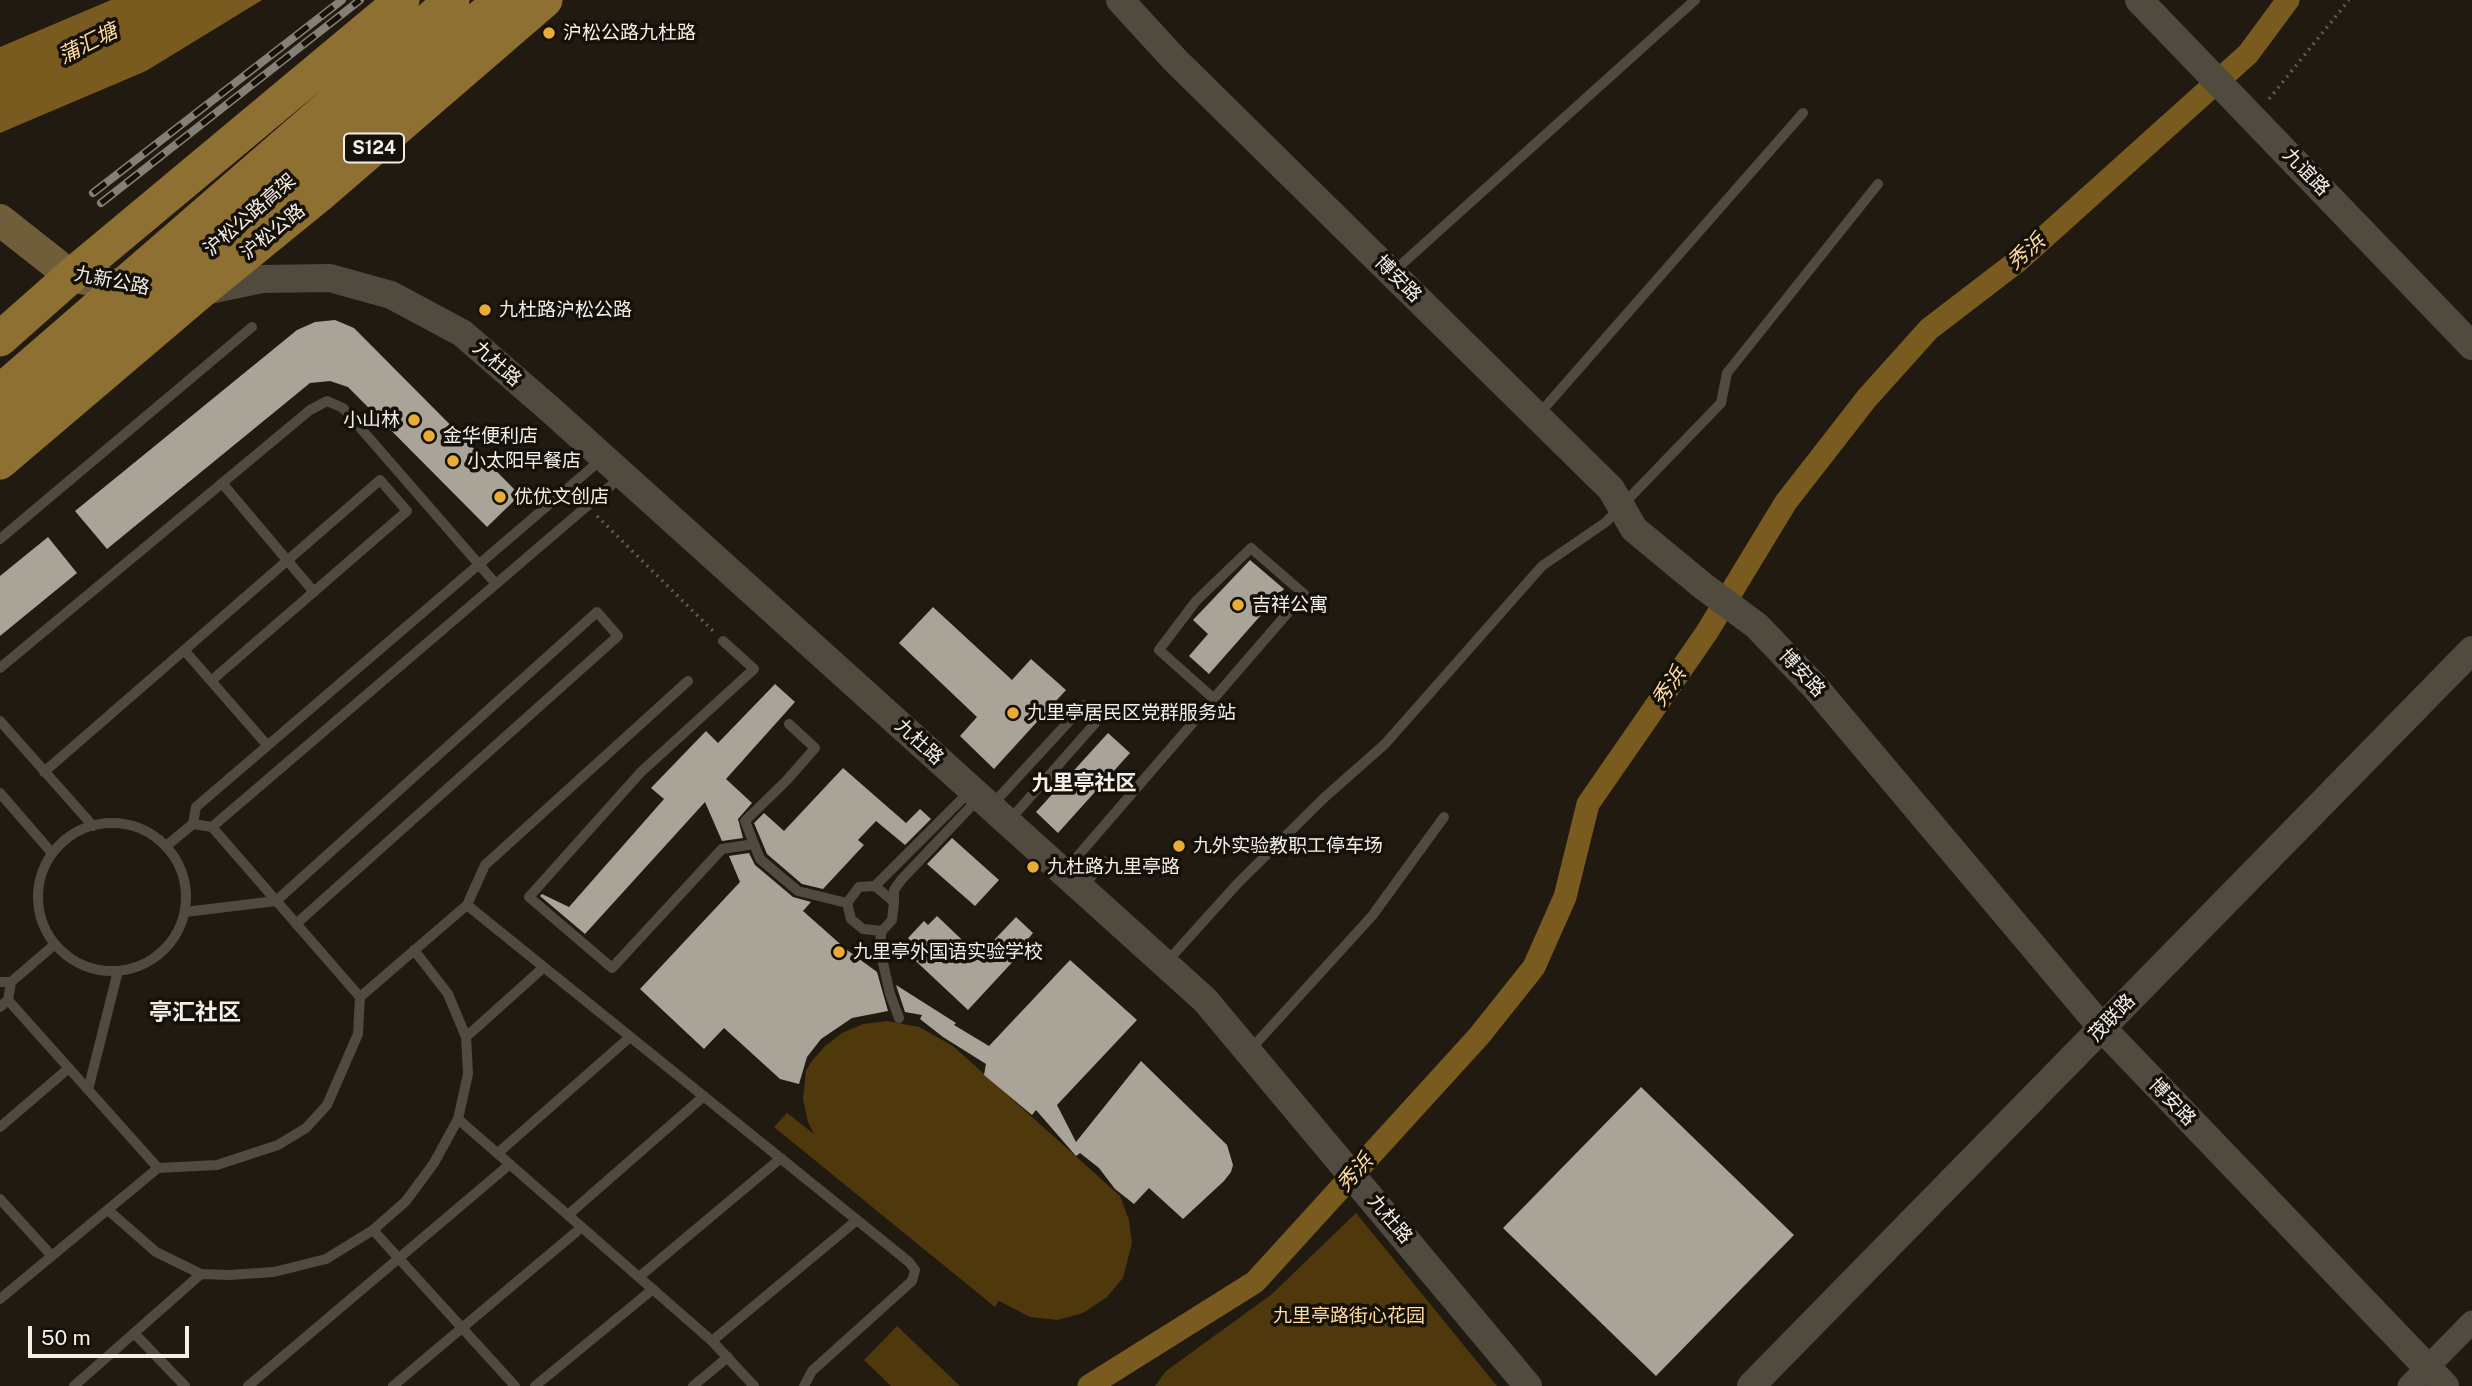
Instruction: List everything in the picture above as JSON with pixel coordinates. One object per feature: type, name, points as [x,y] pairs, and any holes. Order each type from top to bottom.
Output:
[{"type":"main road","points":[[0,339],[71,276],[402,0]]},
{"type":"main road","name":"沪松公路高架","points":[[0,392],[452,0]]},
{"type":"main road","name":"沪松公路高架","points":[[0,430],[500,0]]},
{"type":"main road","name":"沪松公路","points":[[0,463],[200,292],[319,195],[545,0]]},
{"type":"main road","name":"九新公路","points":[[0,220],[71,276],[132,289],[200,292]]},
{"type":"street","name":"博安路","points":[[1120,0],[1175,60],[1611,489],[1634,529],[1757,626],[1814,686],[2102,1028],[2427,1380]]},
{"type":"street","name":"九谊路","points":[[2139,0],[2472,346]]},
{"type":"street","name":"九杜路","points":[[200,292],[262,279],[330,278],[391,295],[462,333],[1205,1000],[1528,1386]]},
{"type":"street","name":"茂联路","points":[[1751,1386],[2472,650]]},
{"type":"street","points":[[2427,1380],[2472,1322]]},
{"type":"lane","points":[[1392,273],[1695,0]]},
{"type":"lane","points":[[1537,416],[1803,113]]},
{"type":"lane","points":[[1165,964],[1325,797],[1385,744],[1542,566],[1606,522],[1721,403],[1727,373],[1878,184]]},
{"type":"lane","points":[[0,539],[253,327]]},
{"type":"lane","points":[[0,668],[310,410],[327,401],[343,408],[496,584]]},
{"type":"lane","points":[[212,827],[588,506],[613,467]]},
{"type":"lane","points":[[166,846],[193,824],[196,807],[479,564],[613,467]]},
{"type":"lane","points":[[44,772],[380,480],[407,511],[211,681]]},
{"type":"lane","points":[[222,483],[314,592]]},
{"type":"lane","points":[[1073,881],[1213,698],[1304,594],[1251,548],[1196,601],[1159,650],[1213,698]]},
{"type":"lane","points":[[185,912],[276,901],[597,612],[618,636],[296,924]]},
{"type":"lane","points":[[723,641],[754,669],[641,772],[529,897],[612,968],[722,849],[754,844]]},
{"type":"lane","points":[[184,650],[267,745]]},
{"type":"lane","points":[[360,997],[467,905],[485,865],[688,681]]},
{"type":"lane","points":[[899,1018],[878,945],[882,931],[892,920],[894,890],[902,879],[988,804],[1084,705]]},
{"type":"lane","points":[[882,931],[863,929],[851,919],[848,902],[859,887],[875,886],[1098,720]]},
{"type":"lane","points":[[0,721],[93,826]]},
{"type":"lane","points":[[789,724],[815,748],[745,821],[760,859],[798,891],[848,902]]},
{"type":"lane","points":[[0,793],[5,807],[52,853]]},
{"type":"lane","points":[[1249,1051],[1372,916],[1444,817]]},
{"type":"lane","points":[[113,823],[132,826],[150,834],[166,846],[179,866],[186,888],[185,912],[177,934],[162,953],[141,966],[118,971],[94,970],[72,961],[54,945],[42,923],[38,899],[41,875],[52,853],[70,836],[93,826],[113,823]]},
{"type":"lane","points":[[0,1299],[158,1168],[217,1165],[278,1144],[306,1128],[327,1105],[358,1034],[360,997],[212,827],[193,824]]},
{"type":"lane","points":[[1073,881],[1103,861]]},
{"type":"lane","points":[[875,886],[894,902]]},
{"type":"lane","points":[[467,905],[909,1262],[915,1270],[912,1281],[812,1371],[804,1386]]},
{"type":"lane","points":[[54,945],[5,982],[4,1003],[69,1068],[158,1168]]},
{"type":"lane","points":[[108,1210],[156,1252],[201,1274],[274,1272],[326,1259],[373,1230],[405,1201],[434,1163],[458,1119],[468,1074],[466,1037],[448,993],[414,950]]},
{"type":"lane","points":[[466,1037],[544,967]]},
{"type":"lane","points":[[88,1090],[118,971]]},
{"type":"lane","points":[[498,1153],[630,1037]]},
{"type":"lane","points":[[0,1126],[69,1068]]},
{"type":"lane","points":[[568,1215],[704,1096]]},
{"type":"lane","points":[[458,1119],[712,1340],[754,1386]]},
{"type":"lane","points":[[639,1276],[781,1158]]},
{"type":"lane","points":[[248,1386],[510,1164]]},
{"type":"lane","points":[[0,1199],[52,1256]]},
{"type":"lane","points":[[712,1340],[857,1220]]},
{"type":"lane","points":[[393,1386],[582,1227]]},
{"type":"lane","points":[[373,1230],[514,1386]]},
{"type":"lane","points":[[75,1386],[201,1274]]},
{"type":"lane","points":[[536,1386],[653,1289]]},
{"type":"lane","points":[[134,1333],[185,1386]]},
{"type":"lane","points":[[693,1386],[728,1357]]},
{"type":"path","points":[[2247,110],[2290,76],[2349,0]]},
{"type":"path","points":[[588,506],[723,641]]},
{"type":"green space","points":[[887,1021],[919,1027],[953,1046],[1120,1196],[1129,1220],[1132,1243],[1123,1278],[1107,1297],[1083,1313],[1058,1320],[1030,1317],[999,1301],[995,1307],[774,1127],[787,1113],[814,1134],[808,1122],[803,1099],[806,1071],[811,1062],[825,1046],[842,1033],[863,1024]]},
{"type":"green space","name":"九里亭路街心花园","points":[[1356,1213],[1497,1386],[1155,1386],[1166,1371],[1272,1294]]},
{"type":"green space","points":[[897,1326],[960,1386],[891,1386],[864,1360]]},
{"type":"water","name":"蒲汇塘","points":[[111,0],[262,0],[146,71],[0,133],[0,47]]},
{"type":"building","points":[[335,320],[354,328],[520,495],[487,527],[348,387],[330,381],[310,383],[107,549],[75,511],[297,330],[315,322]]},
{"type":"building","points":[[48,537],[77,573],[0,636],[0,576]]},
{"type":"building","name":"吉祥公寓","points":[[1250,560],[1284,589],[1209,674],[1189,656],[1208,634],[1193,620]]},
{"type":"building","points":[[933,607],[1012,680],[1031,659],[1066,690],[994,769],[960,736],[977,717],[899,643]]},
{"type":"building","points":[[775,684],[795,702],[726,779],[752,803],[738,819],[743,838],[722,841],[705,802],[585,934],[540,896],[542,894],[569,907],[664,799],[651,788],[706,731],[718,743]]},
{"type":"building","points":[[1108,733],[1130,753],[1058,833],[1036,812]]},
{"type":"building","points":[[843,768],[906,823],[920,809],[931,819],[905,845],[876,821],[858,840],[864,845],[823,889],[802,884],[767,854],[754,823],[764,813],[784,831]]},
{"type":"building","points":[[952,838],[999,880],[975,906],[927,864]]},
{"type":"building","points":[[749,853],[755,865],[793,897],[811,902],[803,911],[847,950],[877,972],[888,1011],[852,1018],[821,1039],[807,1057],[799,1084],[780,1079],[724,1028],[704,1049],[640,989],[740,882],[729,856]]},
{"type":"building","points":[[937,916],[979,956],[1016,917],[1033,933],[1028,939],[1031,942],[968,1010],[904,950],[912,942],[908,938],[924,921],[928,925]]},
{"type":"building","points":[[1070,960],[1137,1020],[1057,1105],[1076,1142],[1141,1061],[1227,1145],[1233,1165],[1231,1172],[1183,1219],[1149,1188],[1134,1204],[1115,1189],[1099,1168],[1080,1153],[1076,1156],[1036,1110],[1032,1115],[984,1075],[986,1064],[943,1037],[920,1019],[922,1015],[905,1012],[896,985],[989,1046]]},
{"type":"building","points":[[1641,1087],[1794,1235],[1656,1376],[1503,1228]]},
{"type":"waterway","name":"秀浜","points":[[1089,1386],[1255,1282],[1479,1036],[1534,967],[1565,897],[1588,804],[1707,632],[1786,502],[1867,398],[1929,329],[2019,260],[2248,54],[2288,0]]},
{"type":"railway","points":[[93,193],[342,0]]},
{"type":"railway","points":[[101,203],[360,0]]},
{"type":"place","name":"沪松公路九杜路","points":[[549,33]]},
{"type":"place","name":"九杜路沪松公路","points":[[485,310]]},
{"type":"place","name":"小山林","points":[[414,420]]},
{"type":"place","name":"金华便利店","points":[[429,436]]},
{"type":"place","name":"小太阳早餐店","points":[[453,461]]},
{"type":"place","name":"优优文创店","points":[[500,497]]},
{"type":"place","name":"吉祥公寓","points":[[1238,605]]},
{"type":"place","name":"九里亭居民区党群服务站","points":[[1013,713]]},
{"type":"place","name":"九外实验教职工停车场","points":[[1179,846]]},
{"type":"place","name":"九杜路九里亭路","points":[[1033,867]]},
{"type":"place","name":"九里亭外国语实验学校","points":[[839,952]]},
{"type":"district","name":"九里亭社区","points":[[1084,784]]},
{"type":"district","name":"亭汇社区","points":[[195,1013]]}]
